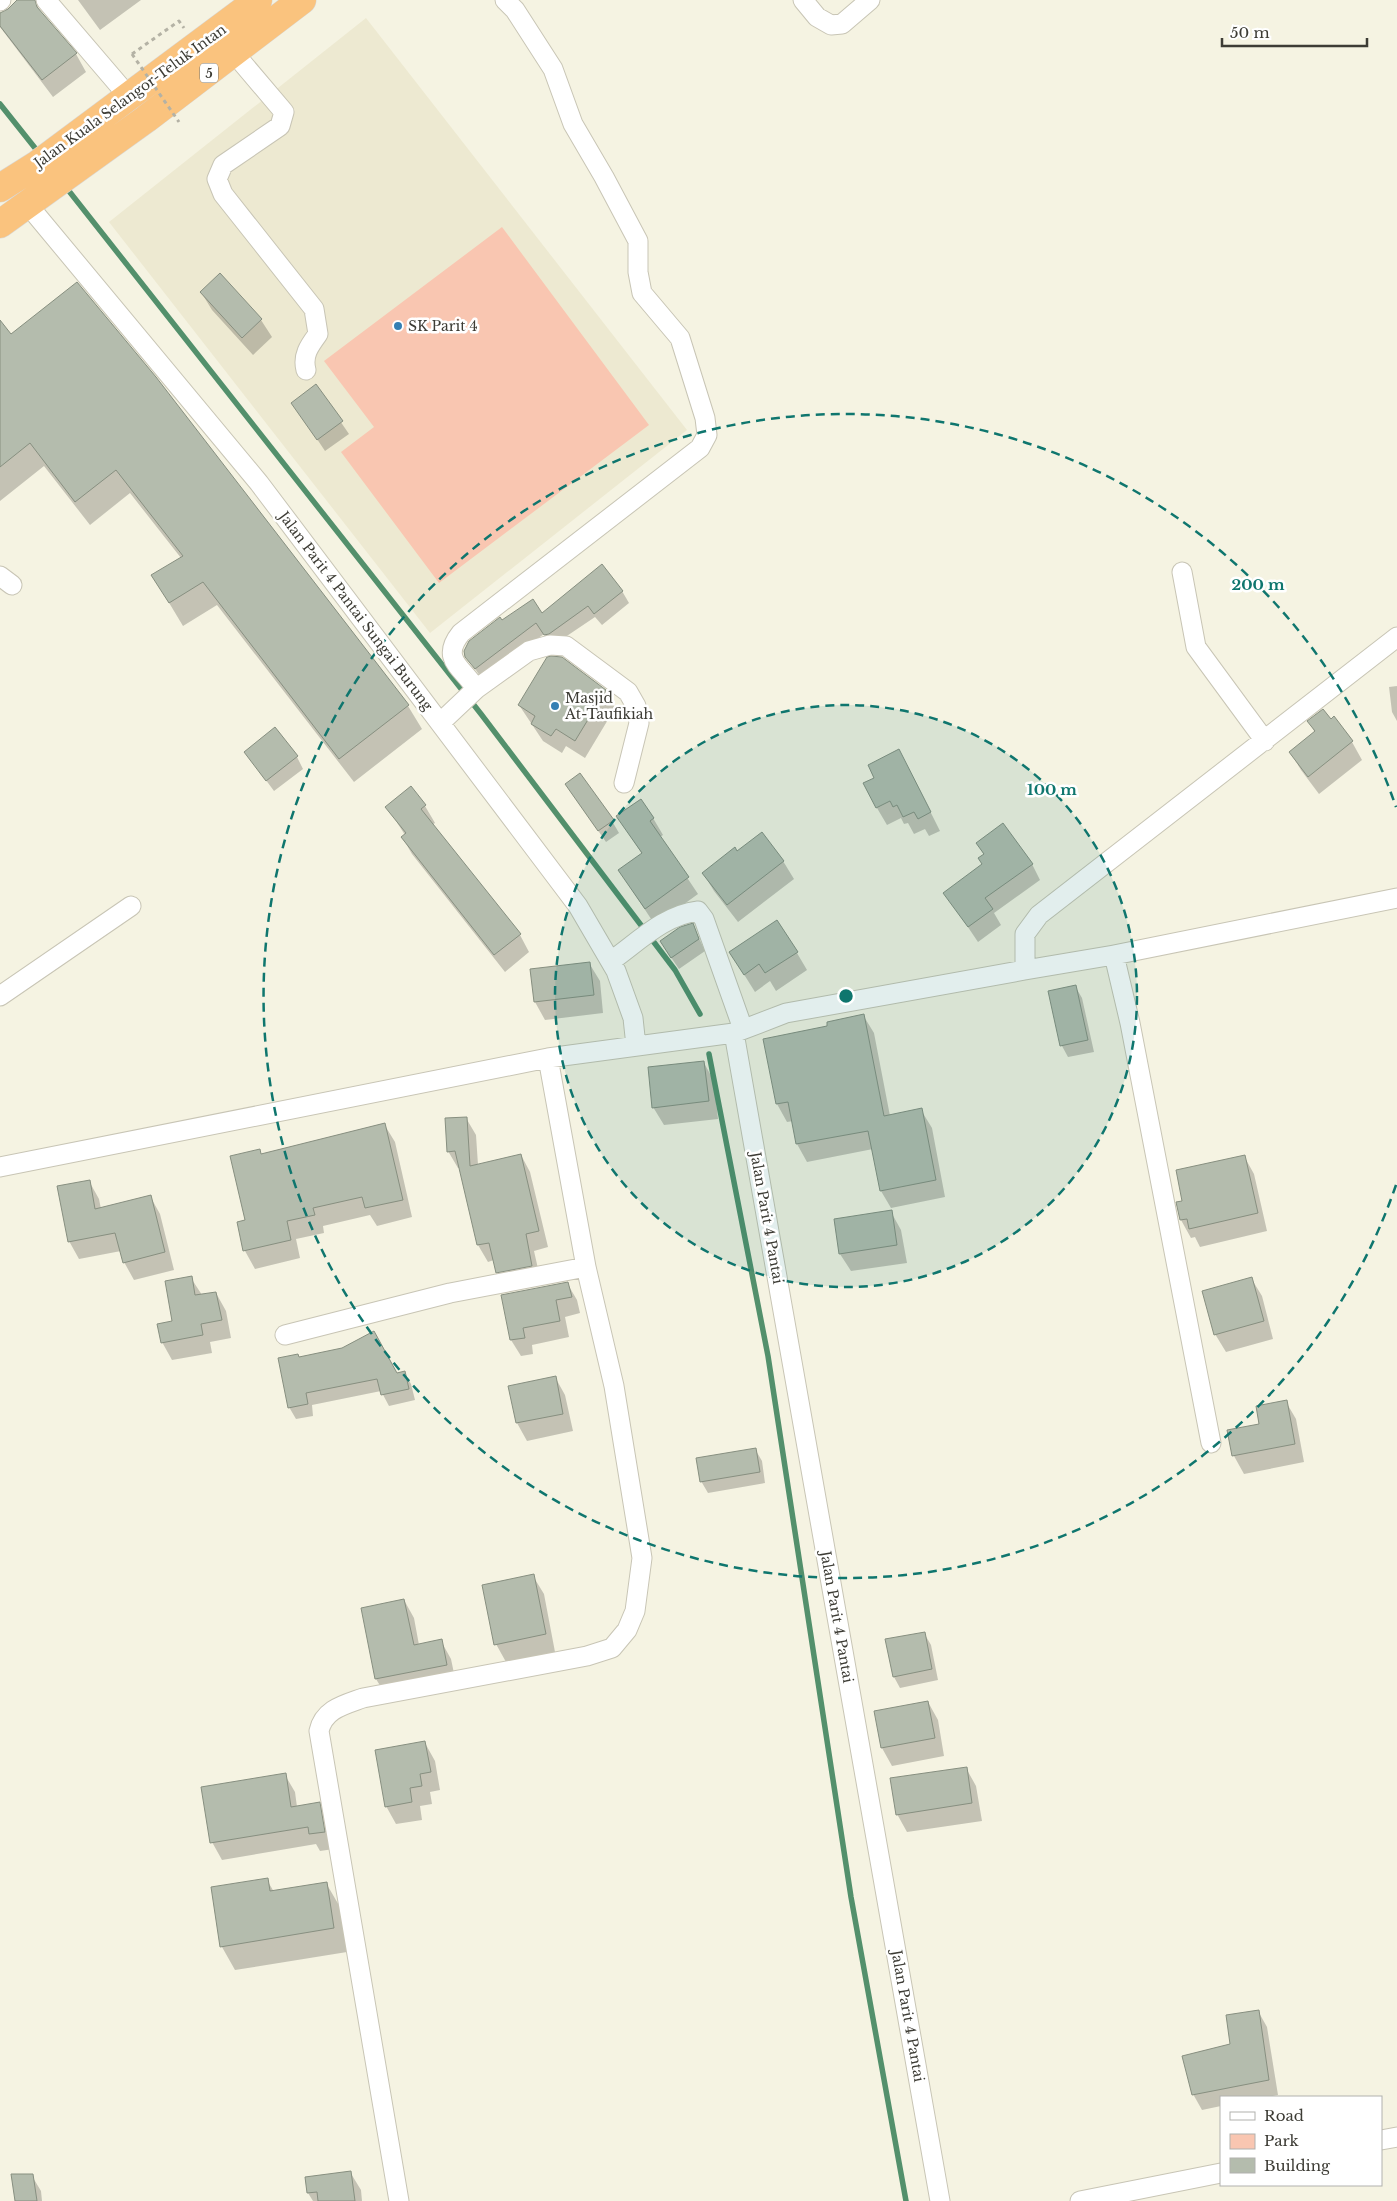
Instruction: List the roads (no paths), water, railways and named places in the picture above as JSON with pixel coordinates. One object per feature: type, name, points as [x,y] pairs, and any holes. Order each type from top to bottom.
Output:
[{"type":"highway","name":"Jalan Kuala Selangor-Teluk Intan","points":[[3,181],[38,164],[258,0]]},
{"type":"highway","name":"Jalan Kuala Selangor-Teluk Intan","points":[[0,224],[113,143],[302,0]]},
{"type":"street","points":[[46,0],[129,97]]},
{"type":"street","points":[[468,696],[472,682],[456,666],[452,654],[454,641],[461,633],[700,448],[707,435],[705,418],[680,338],[642,293],[638,272],[638,241],[573,124],[553,69],[515,10],[505,0]]},
{"type":"street","points":[[803,0],[817,17],[831,25],[842,24],[870,0]]},
{"type":"street","points":[[234,53],[284,112],[280,126],[223,165],[217,179],[223,194],[314,309],[318,334],[306,356],[304,362],[306,370]]},
{"type":"street","name":"Jalan Parit 4 Pantai Sungai Burung","points":[[28,205],[259,483],[578,906],[616,971],[633,1018],[636,1046]]},
{"type":"street","points":[[1182,572],[1196,647],[1265,741]]},
{"type":"street","points":[[1024,970],[1025,934],[1039,914],[1397,638]]},
{"type":"street","points":[[440,723],[468,696],[529,651],[550,645],[566,646],[628,692],[636,706],[639,723],[624,783]]},
{"type":"street","points":[[0,1166],[548,1058],[739,1031],[786,1013],[1024,970],[1114,956],[1397,898]]},
{"type":"street","points":[[0,996],[131,906]]},
{"type":"street","name":"Jalan Parit 4 Pantai","points":[[611,962],[655,928],[682,913],[698,912],[704,919],[739,1031],[940,2201]]},
{"type":"street","points":[[1114,956],[1130,1023],[1211,1443]]},
{"type":"street","points":[[399,2201],[320,1732],[321,1724],[325,1716],[338,1707],[363,1698],[587,1656],[612,1648],[627,1630],[635,1611],[642,1558],[614,1386],[586,1267],[548,1058]]},
{"type":"street","points":[[286,1335],[450,1293],[586,1267]]},
{"type":"street","points":[[1382,2140],[1397,2137]]},
{"type":"street","points":[[1080,2201],[1220,2173]]},
{"type":"waterway","points":[[0,104],[39,153]]},
{"type":"waterway","points":[[65,186],[481,714],[675,970],[700,1014]]},
{"type":"waterway","points":[[709,1054],[768,1356],[851,1897],[906,2201]]},
{"type":"place","name":"SK Parit 4","points":[[398,326]]},
{"type":"place","name":"Masjid At-Taufikiah","points":[[555,706]]}]
